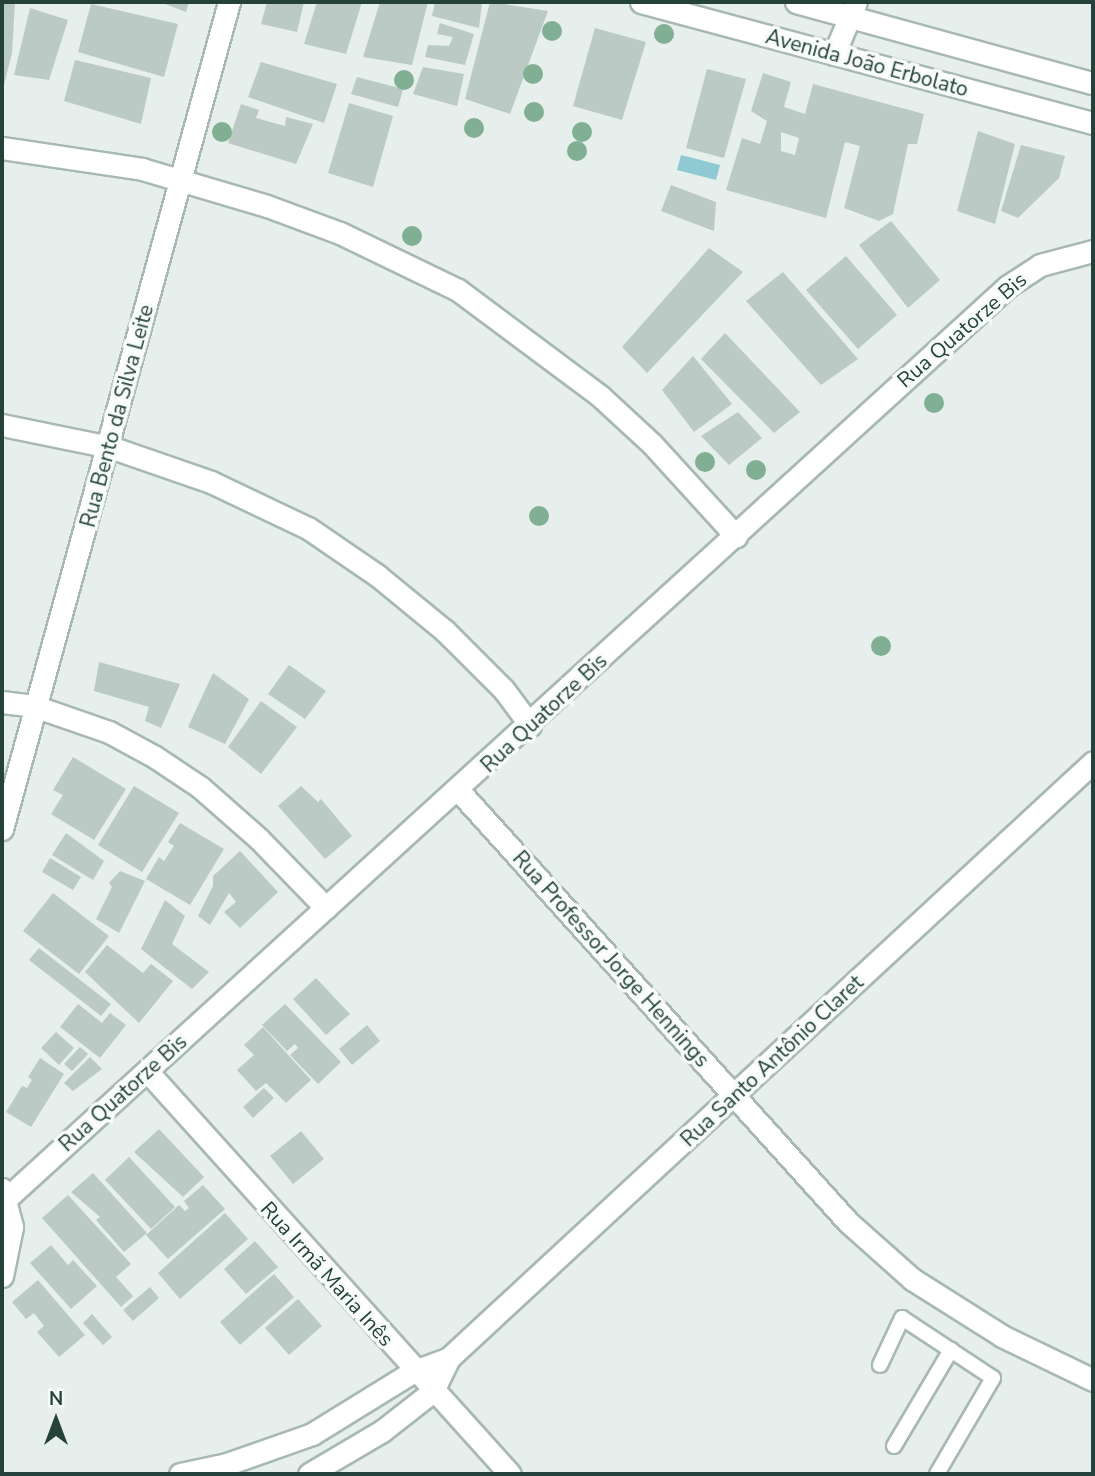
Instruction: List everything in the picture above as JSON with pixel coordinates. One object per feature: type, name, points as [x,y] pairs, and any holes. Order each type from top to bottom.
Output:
[{"type":"street","name":"Rua Bento da Silva Leite","points":[[2,829],[34,706],[110,447],[229,2]]},
{"type":"street","name":"Avenida João Erbolato","points":[[641,2],[1093,123]]},
{"type":"street","name":"Avenida João Erbolato","points":[[796,2],[852,10],[1093,83]]},
{"type":"street","points":[[834,54],[852,10]]},
{"type":"street","points":[[2,148],[75,157],[182,180],[340,233],[458,290],[600,396],[652,444],[736,536]]},
{"type":"street","name":"Rua Quatorze Bis","points":[[4,1194],[147,1071],[459,791],[1008,286],[1040,265],[1093,251]]},
{"type":"street","points":[[2,425],[110,447],[211,482],[308,528],[378,576],[445,631],[504,690],[530,725]]},
{"type":"street","points":[[2,702],[34,706],[109,732],[200,787],[326,908]]},
{"type":"street","name":"Rua Santo Antônio Claret","points":[[309,1474],[342,1455],[433,1391],[449,1358],[1093,762]]},
{"type":"street","name":"Rua Professor Jorge Hennings","points":[[459,791],[848,1222],[912,1279],[1002,1336],[1093,1380]]},
{"type":"street","name":"Rua Irmã Maria Inês","points":[[147,1071],[414,1371],[510,1474]]},
{"type":"street","points":[[2,1276],[12,1227],[4,1194]]},
{"type":"street","name":"Rua Santo Antônio Claret","points":[[180,1474],[227,1464],[312,1433],[414,1371],[449,1358]]},
{"type":"street","points":[[328,1474],[342,1455]]},
{"type":"lane","points":[[880,1365],[902,1318],[993,1378],[937,1474]]},
{"type":"lane","points":[[894,1446],[951,1350]]},
{"type":"water","points":[[681,155],[720,165],[716,180],[677,170]]},
{"type":"building","points":[[2,2],[15,2],[12,53],[3,89]]},
{"type":"building","points":[[160,2],[189,2],[186,12]]},
{"type":"building","points":[[267,2],[304,2],[297,32],[261,24]]},
{"type":"building","points":[[317,2],[362,2],[346,54],[304,44]]},
{"type":"building","points":[[380,2],[428,2],[412,65],[363,57]]},
{"type":"building","points":[[435,2],[482,3],[479,28],[432,16]]},
{"type":"building","points":[[490,2],[548,11],[510,114],[465,99]]},
{"type":"building","points":[[91,4],[178,24],[164,77],[78,52]]},
{"type":"building","points":[[30,8],[68,20],[49,80],[14,75]]},
{"type":"building","points":[[440,23],[474,34],[465,65],[425,57],[428,45],[449,46],[453,37],[437,34]]},
{"type":"building","points":[[595,28],[646,42],[622,120],[573,106]]},
{"type":"building","points":[[75,60],[151,78],[141,124],[64,101]]},
{"type":"building","points":[[261,62],[337,84],[324,123],[248,97]]},
{"type":"building","points":[[423,67],[464,74],[457,106],[413,94]]},
{"type":"building","points":[[707,69],[746,79],[724,158],[686,148]]},
{"type":"building","points":[[763,73],[791,82],[784,107],[805,114],[813,84],[924,114],[917,144],[908,144],[893,214],[879,221],[844,208],[860,146],[845,142],[826,218],[726,190],[742,138],[760,144],[767,121],[751,111]],"holes":[[[781,132],[799,138],[795,155],[781,151]]]},
{"type":"building","points":[[357,77],[403,89],[398,107],[351,94]]},
{"type":"building","points":[[349,103],[393,116],[373,187],[328,173]]},
{"type":"building","points":[[241,104],[259,110],[256,118],[285,126],[286,117],[313,124],[296,164],[228,143]]},
{"type":"building","points":[[978,131],[1015,144],[995,224],[957,211]]},
{"type":"building","points":[[1021,145],[1065,156],[1059,178],[1018,218],[1001,211]]},
{"type":"building","points":[[671,185],[716,202],[714,231],[661,211]]},
{"type":"building","points":[[891,221],[940,280],[908,308],[859,245]]},
{"type":"building","points":[[709,248],[743,272],[647,373],[622,347]]},
{"type":"building","points":[[846,256],[897,315],[858,349],[806,290]]},
{"type":"building","points":[[783,272],[858,359],[821,385],[746,301]]},
{"type":"building","points":[[725,333],[800,412],[774,433],[701,359]]},
{"type":"building","points":[[693,356],[732,404],[694,432],[662,390]]},
{"type":"building","points":[[738,412],[762,438],[729,465],[701,436]]},
{"type":"building","points":[[99,662],[180,684],[161,728],[145,721],[149,707],[94,691]]},
{"type":"building","points":[[289,665],[326,691],[305,719],[268,694]]},
{"type":"building","points":[[213,673],[249,699],[225,744],[188,727]]},
{"type":"building","points":[[261,701],[297,727],[261,774],[228,747]]},
{"type":"building","points":[[73,757],[126,789],[94,840],[51,814],[63,795],[53,790]]},
{"type":"building","points":[[134,786],[179,813],[142,872],[98,845]]},
{"type":"building","points":[[301,786],[318,802],[321,799],[352,836],[325,859],[278,806]]},
{"type":"building","points":[[180,823],[224,849],[190,905],[146,879],[159,857],[164,861],[174,846],[168,842]]},
{"type":"building","points":[[66,833],[104,861],[93,880],[52,855]]},
{"type":"building","points":[[240,851],[278,892],[240,928],[224,912],[236,902],[229,893],[210,925],[198,916],[213,886],[213,876]]},
{"type":"building","points":[[50,858],[81,877],[73,890],[42,872]]},
{"type":"building","points":[[120,871],[145,881],[119,933],[96,919],[112,887],[109,883]]},
{"type":"building","points":[[53,893],[109,936],[79,974],[23,931]]},
{"type":"building","points":[[165,900],[185,916],[172,944],[209,972],[192,989],[141,949]]},
{"type":"building","points":[[107,945],[143,973],[151,964],[173,981],[139,1023],[85,972]]},
{"type":"building","points":[[39,948],[111,1004],[101,1016],[29,960]]},
{"type":"building","points":[[316,978],[350,1014],[326,1035],[293,999]]},
{"type":"building","points":[[78,1004],[102,1023],[110,1013],[126,1025],[100,1058],[60,1027]]},
{"type":"building","points":[[285,1004],[341,1062],[318,1084],[290,1055],[298,1048],[295,1044],[287,1051],[262,1025]]},
{"type":"building","points":[[367,1025],[380,1041],[352,1065],[339,1049]]},
{"type":"building","points":[[263,1027],[311,1080],[286,1103],[266,1083],[256,1091],[237,1070],[254,1055],[244,1045]]},
{"type":"building","points":[[56,1032],[74,1048],[59,1065],[41,1048]]},
{"type":"building","points":[[80,1047],[88,1054],[72,1071],[64,1064]]},
{"type":"building","points":[[90,1057],[102,1069],[73,1091],[64,1083]]},
{"type":"building","points":[[40,1058],[64,1074],[31,1127],[6,1112],[22,1086],[27,1088],[32,1080],[28,1077]]},
{"type":"building","points":[[264,1088],[274,1098],[253,1118],[243,1107]]},
{"type":"building","points":[[159,1129],[204,1177],[183,1197],[134,1152]]},
{"type":"building","points":[[301,1131],[324,1159],[293,1184],[270,1156]]},
{"type":"building","points":[[129,1157],[175,1207],[151,1229],[105,1180]]},
{"type":"building","points":[[93,1173],[147,1233],[124,1252],[96,1220],[100,1217],[71,1192]]},
{"type":"building","points":[[203,1185],[225,1209],[168,1259],[146,1235],[179,1205],[185,1211],[189,1208],[184,1201]]},
{"type":"building","points":[[68,1195],[131,1264],[116,1277],[133,1296],[121,1307],[42,1218]]},
{"type":"building","points":[[225,1213],[248,1239],[180,1299],[158,1273]]},
{"type":"building","points":[[255,1241],[278,1267],[246,1294],[224,1269]]},
{"type":"building","points":[[51,1245],[68,1265],[73,1260],[97,1286],[71,1309],[30,1263]]},
{"type":"building","points":[[274,1274],[294,1297],[240,1345],[220,1322]]},
{"type":"building","points":[[38,1280],[85,1335],[59,1357],[37,1332],[44,1326],[34,1313],[26,1319],[12,1302]]},
{"type":"building","points":[[150,1287],[159,1298],[133,1321],[123,1310]]},
{"type":"building","points":[[298,1299],[322,1326],[289,1355],[265,1328]]},
{"type":"building","points":[[92,1314],[112,1337],[103,1345],[83,1323]]}]
